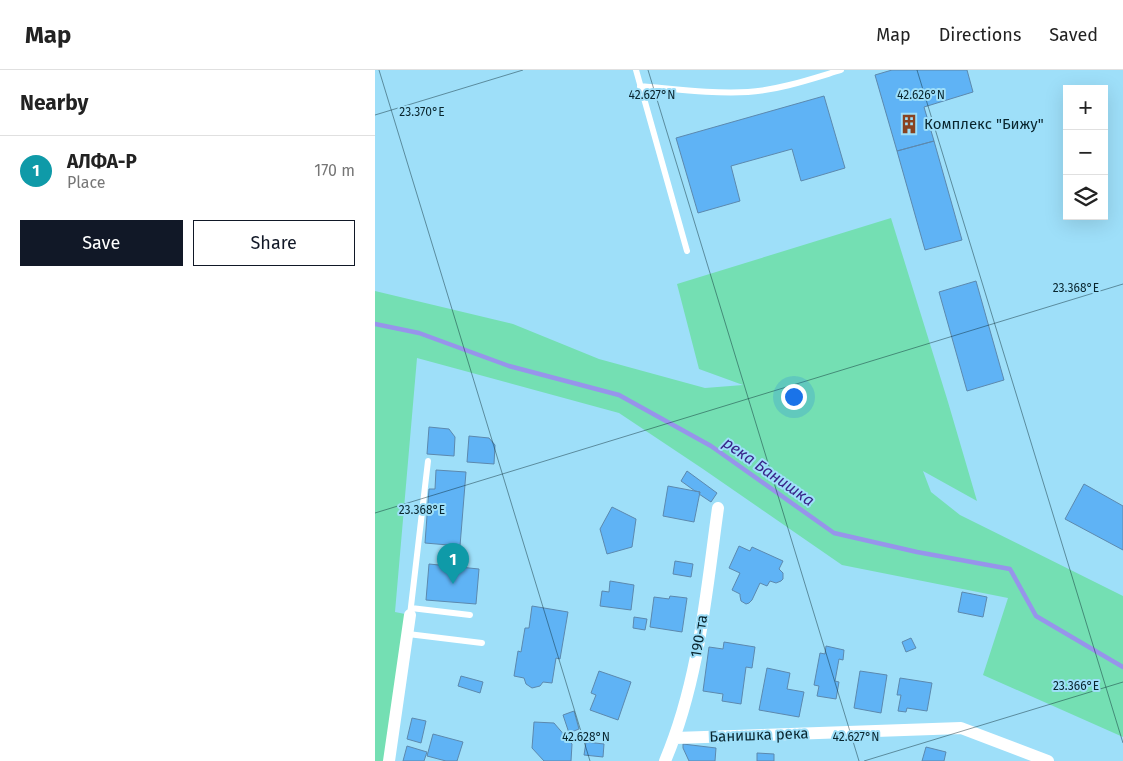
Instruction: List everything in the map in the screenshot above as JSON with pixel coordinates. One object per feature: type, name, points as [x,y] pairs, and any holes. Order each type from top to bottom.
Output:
[{"type":"street","name":"190-та","points":[[665,761],[675,738],[687,698],[698,650],[718,508]]},
{"type":"street","points":[[389,761],[411,612]]},
{"type":"street","name":"Банишка река","points":[[675,738],[961,728],[1047,761]]},
{"type":"lane","points":[[636,70],[687,251]]},
{"type":"lane","points":[[640,86],[714,92],[748,92],[784,86],[841,70]]},
{"type":"lane","points":[[428,461],[411,612],[470,615]]},
{"type":"lane","points":[[408,634],[481,642]]},
{"type":"green space","points":[[891,218],[977,501],[923,471],[931,492],[960,515],[1123,596],[1123,737],[983,675],[1008,598],[842,565],[619,413],[417,358],[395,612],[405,614],[384,761],[375,761],[375,291],[513,324],[599,359],[705,388],[743,385],[699,369],[677,284]]},
{"type":"building","name":"Комплекс \"Бижу\"","points":[[892,70],[967,70],[973,92],[924,107],[934,141],[897,151],[875,75]]},
{"type":"building","points":[[824,96],[845,168],[801,181],[792,149],[731,166],[740,201],[698,213],[676,138]]},
{"type":"building","points":[[934,141],[962,240],[925,250],[897,151]]},
{"type":"building","points":[[976,281],[1004,380],[967,391],[939,292]]},
{"type":"building","points":[[429,427],[449,429],[455,437],[454,456],[427,454]]},
{"type":"building","points":[[469,436],[489,438],[495,445],[494,464],[467,462]]},
{"type":"building","points":[[436,470],[466,472],[460,546],[425,543],[429,489],[435,489]]},
{"type":"building","points":[[687,471],[717,493],[711,502],[699,494],[700,492],[695,491],[681,481]]},
{"type":"building","points":[[1084,484],[1123,506],[1123,550],[1065,519]]},
{"type":"building","points":[[668,486],[700,492],[694,522],[663,516]]},
{"type":"building","points":[[612,507],[636,519],[632,547],[607,554],[600,529]]},
{"type":"building","points":[[739,546],[750,551],[752,547],[783,561],[779,569],[783,573],[783,579],[776,583],[770,581],[767,586],[760,583],[752,600],[746,604],[741,601],[740,594],[732,590],[740,573],[729,568]]},
{"type":"building","points":[[675,561],[693,564],[691,577],[673,574]]},
{"type":"building","points":[[429,564],[479,569],[476,604],[426,600]]},
{"type":"building","points":[[610,581],[634,585],[631,610],[600,606],[602,591],[609,592]]},
{"type":"building","points":[[962,592],[987,597],[983,617],[958,612]]},
{"type":"building","points":[[670,596],[687,598],[682,632],[650,627],[654,597],[669,599]]},
{"type":"building","points":[[532,606],[568,612],[560,659],[556,658],[552,683],[543,682],[540,686],[532,688],[526,684],[524,678],[514,676],[518,651],[521,652],[525,628],[529,628]]},
{"type":"building","points":[[634,617],[647,619],[645,630],[633,628]]},
{"type":"building","points":[[911,638],[916,648],[906,652],[902,642]]},
{"type":"building","points":[[724,642],[755,647],[752,668],[746,667],[741,704],[722,701],[723,694],[703,691],[709,647],[723,649]]},
{"type":"building","points":[[826,646],[844,650],[843,660],[839,659],[835,681],[839,682],[836,699],[817,696],[819,686],[814,685],[820,653],[825,654]]},
{"type":"building","points":[[767,668],[790,673],[787,689],[804,692],[799,717],[759,710]]},
{"type":"building","points":[[599,671],[631,682],[618,720],[590,710],[596,695],[591,693]]},
{"type":"building","points":[[860,671],[887,675],[881,713],[854,708]]},
{"type":"building","points":[[461,676],[483,682],[480,693],[458,686]]},
{"type":"building","points":[[900,678],[932,683],[927,711],[907,708],[906,712],[898,711],[901,695],[897,695]]},
{"type":"building","points":[[574,711],[579,729],[569,733],[563,715]]},
{"type":"building","points":[[412,718],[426,721],[421,743],[407,739]]},
{"type":"building","points":[[534,722],[554,723],[572,744],[571,761],[544,761],[532,748]]},
{"type":"building","points":[[433,734],[463,742],[457,761],[446,761],[427,756]]},
{"type":"building","points":[[586,742],[604,744],[603,757],[584,755]]},
{"type":"building","points":[[683,744],[716,748],[715,761],[689,761]]},
{"type":"building","points":[[407,746],[427,752],[424,761],[403,761]]},
{"type":"building","points":[[926,747],[946,752],[944,761],[922,761]]},
{"type":"building","points":[[757,753],[774,754],[774,761],[757,761]]},
{"type":"waterway","name":"река Банишка","points":[[375,324],[419,333],[509,366],[619,395],[711,446],[834,533],[917,552],[1010,569],[1036,616],[1123,667]]},
{"type":"place","name":"Комплекс \"Бижу\"","points":[[909,124]]},
{"type":"place","name":"АЛФА-Р","points":[[453,584]]}]
